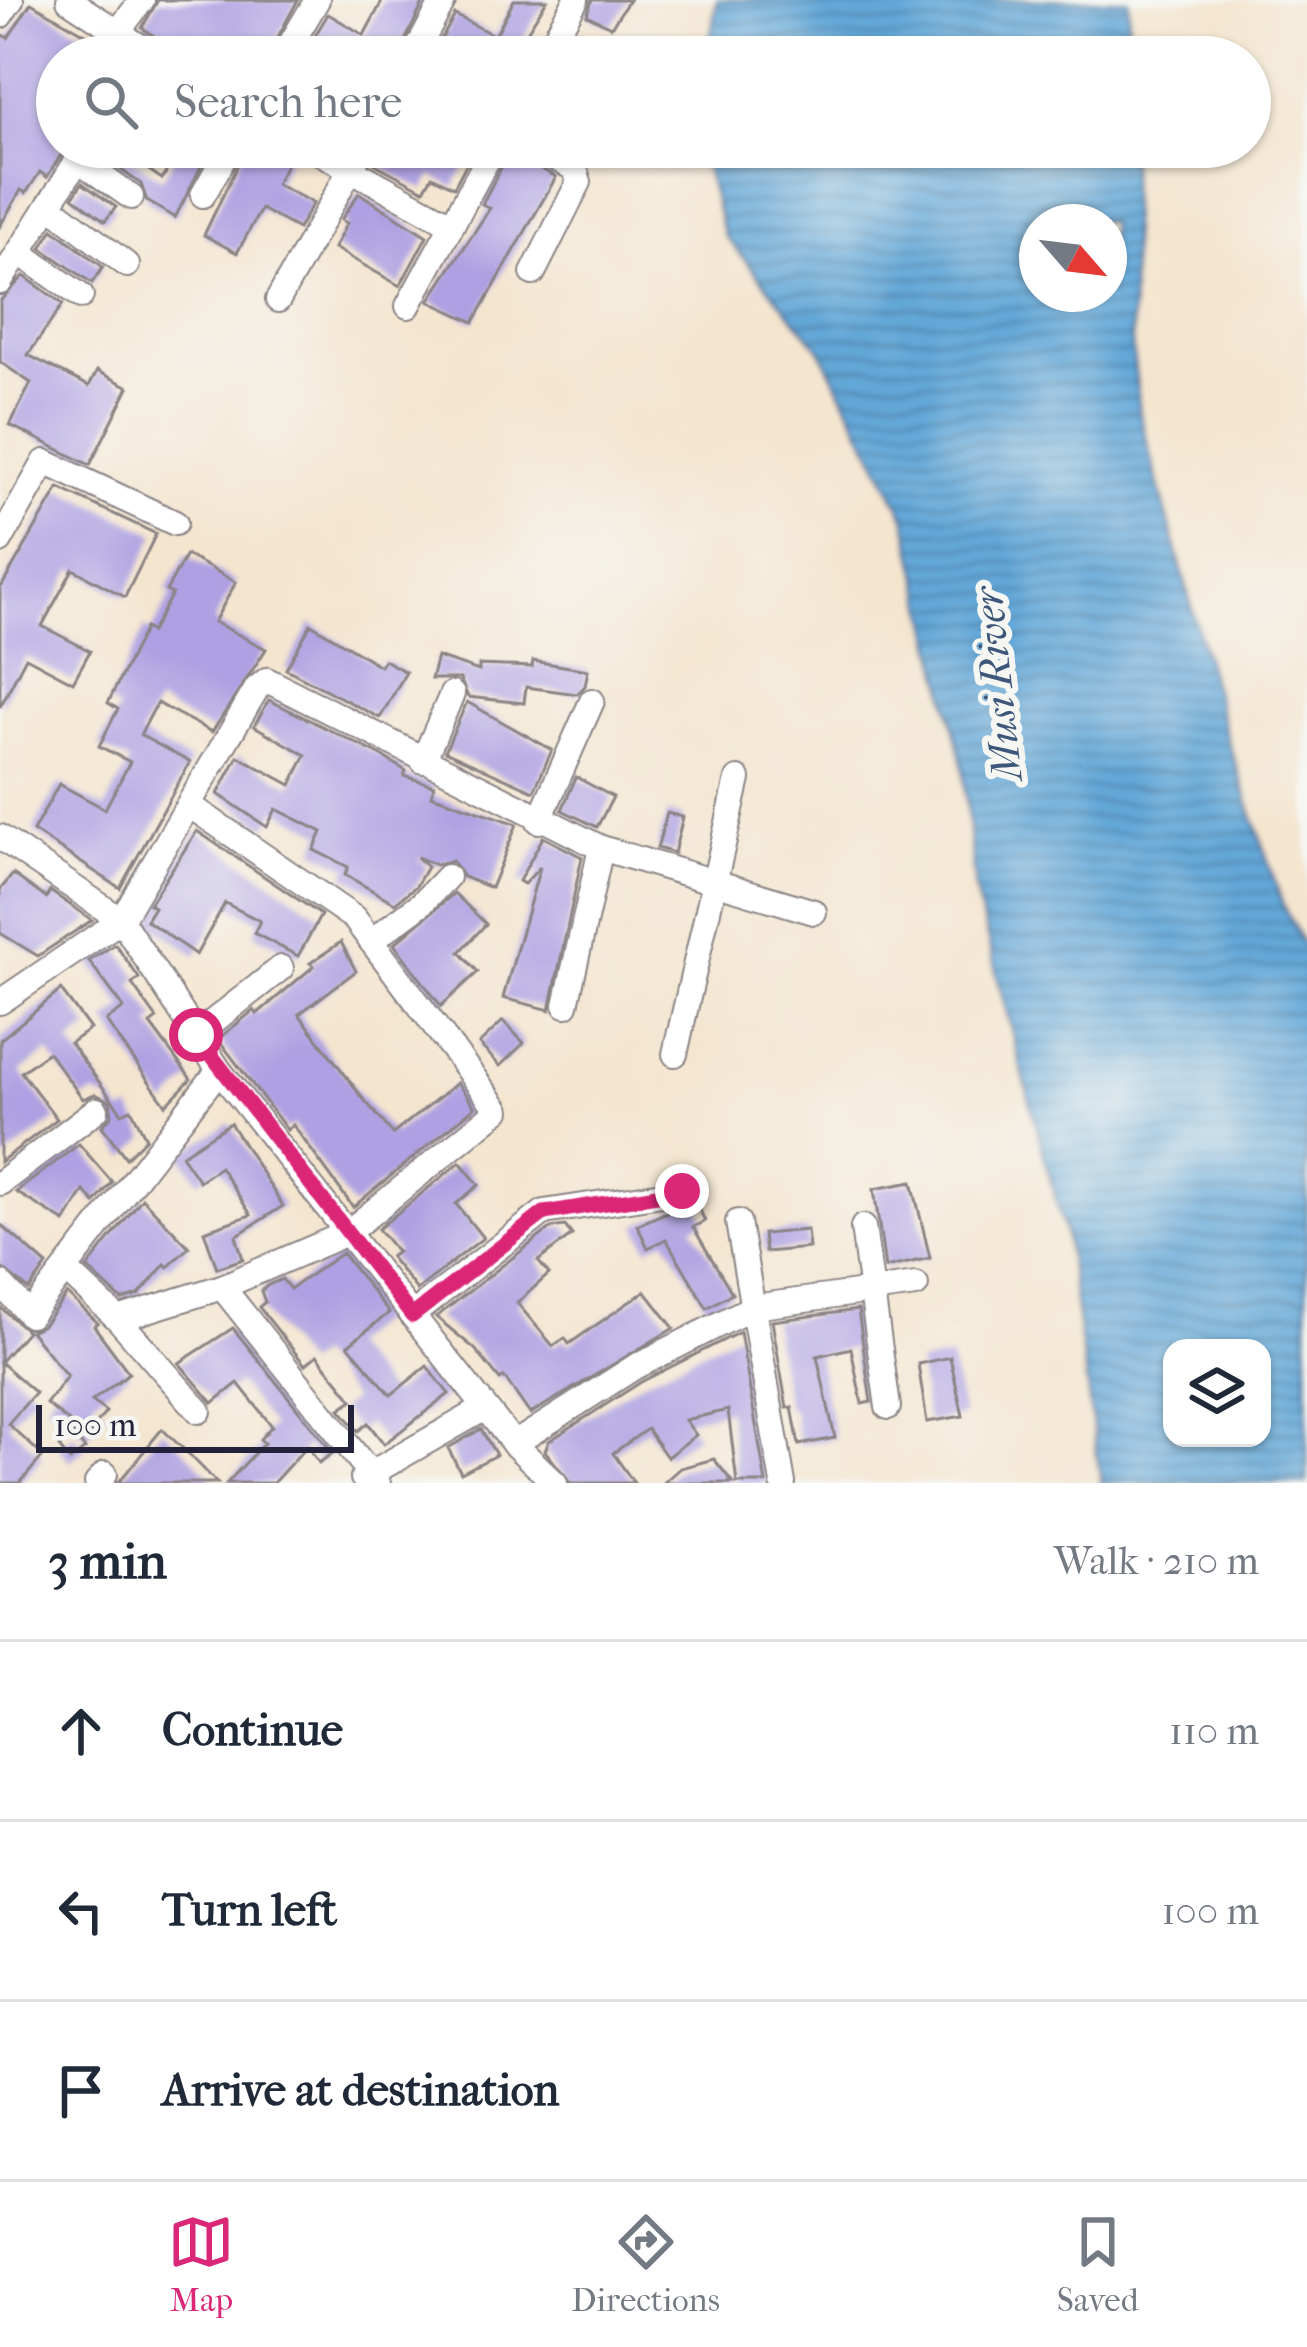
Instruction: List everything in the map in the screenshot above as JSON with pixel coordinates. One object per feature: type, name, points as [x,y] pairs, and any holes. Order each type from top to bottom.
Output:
[{"type":"street","points":[[0,16],[11,0]]},
{"type":"street","points":[[69,0],[121,36]]},
{"type":"street","points":[[117,33],[142,0]]},
{"type":"street","points":[[295,36],[316,0]]},
{"type":"street","points":[[424,36],[444,0]]},
{"type":"street","points":[[556,36],[576,0]]},
{"type":"street","points":[[0,282],[73,168]]},
{"type":"street","points":[[98,168],[131,197]]},
{"type":"street","points":[[203,195],[218,168]]},
{"type":"street","points":[[347,168],[451,224]]},
{"type":"street","points":[[408,306],[482,168]]},
{"type":"street","points":[[532,273],[579,182],[573,168]]},
{"type":"street","points":[[278,300],[350,170]]},
{"type":"street","points":[[50,205],[127,266]]},
{"type":"street","points":[[19,252],[81,296]]},
{"type":"street","points":[[0,541],[45,462],[175,523]]},
{"type":"street","points":[[0,1002],[121,920],[257,688],[267,680],[539,821],[601,848],[814,912]]},
{"type":"street","points":[[423,761],[452,694]]},
{"type":"street","points":[[539,821],[592,701]]},
{"type":"street","points":[[675,1054],[738,779]]},
{"type":"street","points":[[118,1319],[222,1287],[347,1233],[498,1110],[354,918],[189,805]]},
{"type":"street","points":[[0,837],[121,920],[220,1070],[514,1444],[555,1483]]},
{"type":"street","points":[[566,1005],[601,848]]},
{"type":"street","points":[[371,941],[422,903],[447,877]]},
{"type":"street","points":[[196,1035],[281,968]]},
{"type":"street","points":[[0,1283],[30,1315],[220,1070]]},
{"type":"street","points":[[0,1183],[95,1110]]},
{"type":"street","points":[[412,1316],[544,1213],[682,1191]]},
{"type":"street","points":[[738,1222],[783,1483]]},
{"type":"street","points":[[863,1227],[888,1407]]},
{"type":"street","points":[[67,1271],[118,1319],[199,1411]]},
{"type":"street","points":[[514,1444],[633,1368],[753,1306],[916,1285]]},
{"type":"street","points":[[222,1287],[369,1478],[485,1408]]},
{"type":"water","points":[[717,0],[1129,0],[1128,36],[711,36]]},
{"type":"water","name":"Musi River","points":[[705,168],[1130,168],[1132,344],[1140,415],[1227,738],[1283,906],[1307,952],[1307,1483],[1101,1483],[1065,1235],[975,891],[963,768],[905,516],[820,349],[724,235]]},
{"type":"building","points":[[158,0],[298,0],[278,36],[154,36],[142,28]]},
{"type":"building","points":[[383,0],[425,0],[407,36],[315,36],[328,14],[364,35]]},
{"type":"building","points":[[514,0],[547,0],[524,36],[495,36]]},
{"type":"building","points":[[592,0],[629,0],[611,27],[587,15]]},
{"type":"building","points":[[31,3],[89,36],[36,36],[36,168],[53,168],[47,177],[40,172],[26,193],[21,190],[0,226],[0,33],[8,38]]},
{"type":"building","points":[[455,15],[495,36],[443,36]]},
{"type":"building","points":[[118,168],[146,168],[162,179],[169,168],[200,168],[175,218],[147,201],[141,184]]},
{"type":"building","points":[[236,168],[284,168],[276,184],[313,203],[298,229],[261,209],[237,253],[204,235]]},
{"type":"building","points":[[383,168],[464,168],[454,187],[432,176],[424,190]]},
{"type":"building","points":[[501,168],[539,168],[556,177],[474,322],[429,301],[490,208],[482,204]]},
{"type":"building","points":[[82,183],[116,207],[105,221],[73,197]]},
{"type":"building","points":[[359,193],[427,236],[400,286],[334,248],[347,223],[341,220]]},
{"type":"building","points":[[53,229],[103,267],[92,283],[41,248]]},
{"type":"building","points":[[24,276],[63,304],[28,355],[89,386],[97,371],[129,387],[90,465],[10,425],[31,383],[0,362],[0,301]]},
{"type":"building","points":[[59,488],[156,534],[125,597],[73,569],[42,626],[90,651],[73,682],[26,657],[0,707],[0,589]]},
{"type":"building","points":[[186,555],[236,582],[214,622],[266,649],[212,732],[157,703],[140,735],[190,762],[120,888],[33,831],[59,784],[105,809],[130,762],[99,746],[118,709],[108,703],[145,628],[151,632],[172,594],[166,591]]},
{"type":"building","points":[[311,624],[380,666],[384,660],[406,672],[380,718],[286,669]]},
{"type":"building","points":[[437,657],[479,671],[479,665],[532,667],[533,661],[588,670],[585,686],[577,694],[526,687],[524,703],[468,697],[460,679],[431,679]]},
{"type":"building","points":[[269,700],[382,756],[406,771],[404,776],[434,785],[431,795],[517,824],[491,888],[463,877],[452,861],[436,865],[417,857],[427,867],[416,886],[395,903],[345,875],[348,867],[314,850],[322,832],[276,809],[267,827],[218,794],[238,756],[291,785],[306,755],[254,726]]},
{"type":"building","points":[[467,702],[552,750],[534,791],[445,751]]},
{"type":"building","points":[[576,777],[613,797],[597,827],[562,810]]},
{"type":"building","points":[[667,813],[683,817],[674,853],[657,848]]},
{"type":"building","points":[[197,831],[321,915],[298,956],[254,933],[260,921],[225,903],[196,955],[146,920],[154,907],[149,904]]},
{"type":"building","points":[[543,837],[582,857],[550,1010],[503,998],[540,867],[524,884],[519,881]]},
{"type":"building","points":[[13,874],[46,898],[50,891],[92,920],[38,956],[0,933],[0,890]]},
{"type":"building","points":[[454,893],[486,924],[460,952],[478,972],[441,1006],[394,944]]},
{"type":"building","points":[[341,942],[356,971],[299,1014],[362,1097],[393,1134],[457,1083],[475,1107],[353,1207],[293,1125],[287,1130],[218,1039],[254,1010],[257,1014],[314,966],[310,963]]},
{"type":"building","points":[[115,944],[139,978],[132,984],[157,1019],[150,1024],[191,1079],[166,1105],[106,1021],[124,1008],[89,961]]},
{"type":"building","points":[[61,990],[90,1029],[70,1043],[122,1113],[131,1109],[146,1138],[126,1158],[102,1126],[112,1115],[110,1101],[95,1094],[83,1099],[48,1052],[21,1072],[57,1119],[0,1162],[0,1040]]},
{"type":"building","points":[[503,1021],[524,1043],[500,1066],[479,1044]]},
{"type":"building","points":[[230,1123],[283,1206],[236,1236],[243,1259],[217,1268],[204,1231],[251,1215],[220,1167],[199,1181],[181,1155]]},
{"type":"building","points":[[79,1144],[112,1182],[95,1203],[84,1191],[65,1222],[16,1192]]},
{"type":"building","points":[[460,1162],[479,1185],[456,1204],[483,1238],[417,1290],[390,1257],[397,1252],[378,1229]]},
{"type":"building","points":[[912,1182],[930,1258],[885,1268],[874,1189]]},
{"type":"building","points":[[142,1198],[189,1247],[168,1267],[165,1264],[139,1295],[122,1300],[87,1268]]},
{"type":"building","points":[[695,1200],[705,1221],[693,1227],[732,1293],[707,1308],[666,1239],[648,1248],[637,1225]]},
{"type":"building","points":[[0,1224],[47,1265],[29,1290],[0,1267]]},
{"type":"building","points":[[565,1226],[572,1235],[538,1261],[549,1274],[517,1303],[553,1346],[565,1338],[569,1344],[645,1291],[674,1328],[530,1414],[504,1377],[500,1380],[475,1349],[436,1317],[551,1228]]},
{"type":"building","points":[[807,1230],[809,1248],[765,1252],[763,1234]]},
{"type":"building","points":[[342,1253],[389,1313],[348,1345],[391,1395],[427,1366],[449,1394],[384,1444],[368,1423],[358,1431],[340,1409],[353,1400],[317,1355],[305,1365],[259,1307],[265,1302],[261,1291],[268,1285],[282,1279],[290,1289]]},
{"type":"building","points":[[67,1294],[98,1323],[94,1326],[129,1373],[92,1401],[106,1412],[87,1436],[46,1404],[67,1376],[30,1331],[43,1325]]},
{"type":"building","points":[[0,1307],[27,1331],[0,1362]]},
{"type":"building","points":[[858,1310],[871,1402],[862,1404],[851,1348],[817,1356],[835,1438],[799,1445],[792,1407],[787,1408],[772,1321]]},
{"type":"building","points":[[233,1328],[333,1453],[319,1463],[307,1446],[273,1483],[227,1483],[264,1443],[260,1439],[272,1426],[238,1383],[213,1403],[179,1363]]},
{"type":"building","points":[[740,1332],[766,1483],[737,1483],[728,1410],[685,1420],[696,1435],[667,1457],[647,1429],[613,1453],[634,1483],[571,1483],[545,1451],[549,1441],[641,1382]]},
{"type":"building","points":[[950,1357],[963,1416],[927,1422],[918,1364]]},
{"type":"building","points":[[0,1362],[35,1393],[8,1424],[43,1456],[20,1483],[0,1483]]},
{"type":"building","points":[[162,1429],[191,1456],[217,1483],[118,1483]]},
{"type":"building","points":[[481,1429],[496,1455],[461,1473],[448,1448]]},
{"type":"building","points":[[74,1435],[85,1449],[70,1461],[59,1447]]},
{"type":"building","points":[[714,1459],[733,1483],[663,1483],[680,1468]]},
{"type":"route","points":[[196,1035],[412,1316],[544,1213],[682,1191]]}]
